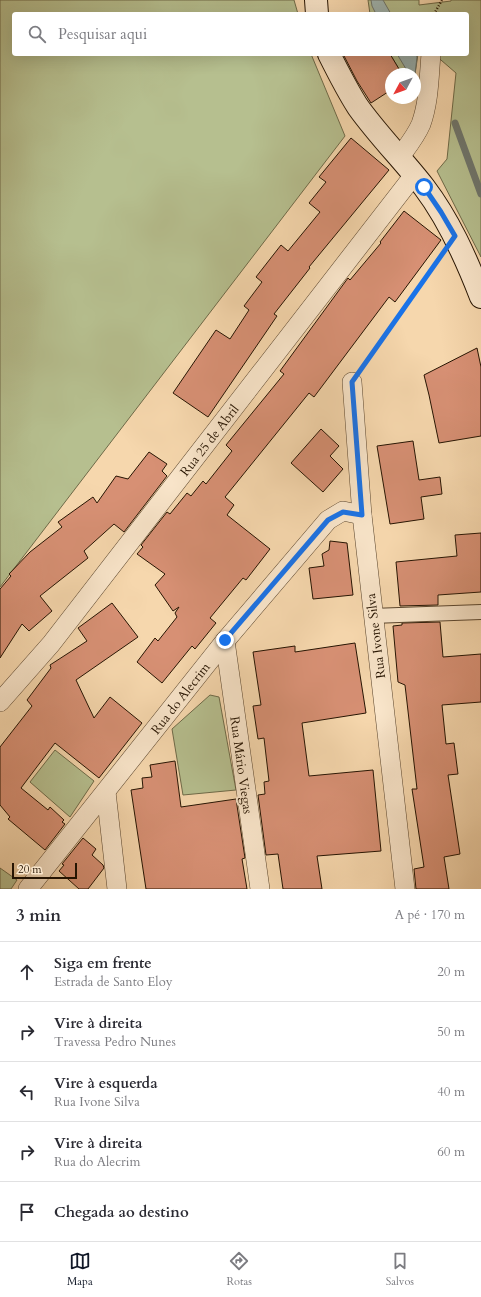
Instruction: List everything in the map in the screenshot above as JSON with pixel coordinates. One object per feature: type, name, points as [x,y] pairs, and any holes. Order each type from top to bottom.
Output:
[{"type":"main road","points":[[316,0],[317,12]]},
{"type":"main road","points":[[330,56],[341,79],[359,108],[414,175],[441,212],[470,266],[481,297]]},
{"type":"street","points":[[399,158],[416,135],[421,123],[427,99],[431,56]]},
{"type":"street","name":"Rua 25 de Abril","points":[[0,702],[51,644],[414,175]]},
{"type":"street","name":"Rua Ivone Silva","points":[[352,382],[362,515],[372,616],[405,889]]},
{"type":"street","name":"Rua do Alecrim","points":[[28,889],[225,640],[328,520],[343,512],[362,515]]},
{"type":"street","points":[[372,616],[481,612]]},
{"type":"street","name":"Rua Mário Viegas","points":[[225,640],[260,889]]},
{"type":"street","points":[[106,792],[117,889]]},
{"type":"path","points":[[435,12],[442,0]]},
{"type":"path","points":[[352,382],[455,236]]},
{"type":"green space","points":[[0,0],[294,0],[297,12],[12,12],[12,56],[312,56],[345,136],[0,587]]},
{"type":"green space","points":[[368,0],[419,0],[419,5],[451,0],[481,0],[481,257],[437,171],[447,159],[456,73],[436,56],[469,56],[469,12],[370,12]]},
{"type":"green space","points":[[391,56],[418,56],[416,68],[398,68]]},
{"type":"green space","points":[[210,695],[219,697],[236,790],[183,795],[172,729]]},
{"type":"green space","points":[[55,750],[94,781],[70,817],[30,782]]},
{"type":"green space","points":[[0,868],[17,880],[11,889],[0,889]]},
{"type":"water","points":[[371,0],[383,0],[390,12],[375,12]]},
{"type":"water","points":[[398,56],[417,56],[416,68],[405,68]]},
{"type":"building","points":[[344,56],[391,56],[398,68],[385,68],[385,94],[371,103]]},
{"type":"building","points":[[351,138],[389,170],[309,267],[310,268],[274,314],[277,316],[208,417],[173,393],[216,330],[230,339],[249,310],[244,306],[262,282],[256,277],[281,245],[288,251],[320,212],[309,203],[326,182],[319,177]]},
{"type":"building","points":[[404,211],[441,240],[395,302],[389,297],[314,397],[309,393],[225,497],[234,505],[227,515],[270,549],[246,580],[243,578],[210,618],[216,623],[195,649],[192,646],[162,683],[137,662],[155,638],[158,641],[177,617],[175,613],[179,607],[173,611],[155,585],[165,574],[137,554],[143,547],[141,545],[167,512],[170,514],[187,493],[191,496],[203,481],[206,484],[232,451],[226,445],[284,374],[280,371],[348,278],[350,280],[381,243],[380,242]]},
{"type":"building","points":[[477,348],[481,367],[481,436],[439,443],[424,375]]},
{"type":"building","points":[[321,429],[339,446],[330,456],[343,469],[323,492],[291,463]]},
{"type":"building","points":[[413,441],[419,480],[440,477],[442,494],[421,497],[424,519],[390,524],[377,446]]},
{"type":"building","points":[[149,452],[167,464],[162,471],[167,476],[124,532],[114,524],[84,551],[88,558],[40,596],[52,611],[29,631],[22,624],[0,658],[0,589],[11,576],[9,574],[30,552],[62,527],[58,522],[93,497],[97,503],[116,476],[128,479]]},
{"type":"building","points":[[481,533],[481,592],[438,595],[438,605],[400,606],[396,562],[457,556],[455,535]]},
{"type":"building","points":[[330,541],[347,543],[353,595],[313,599],[309,568],[324,566],[322,554],[329,550]]},
{"type":"building","points":[[112,603],[138,637],[76,680],[94,718],[110,697],[142,723],[99,778],[55,743],[21,788],[48,810],[50,807],[64,820],[62,822],[65,824],[45,850],[8,819],[10,817],[0,805],[0,747],[32,706],[27,700],[51,668],[50,665],[87,641],[78,628]]},
{"type":"building","points":[[440,622],[443,657],[481,654],[481,702],[442,705],[446,744],[454,743],[458,774],[448,775],[460,854],[444,857],[449,889],[416,889],[414,869],[424,867],[412,789],[417,789],[405,685],[398,682],[393,626],[402,625],[402,623]]},
{"type":"building","points":[[355,643],[366,713],[302,723],[309,776],[373,770],[381,851],[317,856],[322,889],[283,889],[278,854],[266,855],[258,795],[265,794],[264,782],[269,781],[264,738],[258,739],[253,706],[261,705],[253,652],[295,646],[295,652]]},
{"type":"building","points":[[175,761],[181,807],[236,799],[245,858],[242,859],[247,889],[146,889],[131,790],[143,788],[142,778],[152,777],[150,765]]},
{"type":"building","points":[[83,838],[96,849],[92,855],[103,865],[104,868],[88,889],[79,889],[59,871],[64,865],[62,864]]},
{"type":"waterway","points":[[455,123],[481,194]]},
{"type":"route","points":[[225,640],[328,520],[343,512],[362,515],[352,382],[455,236],[424,187]]}]
